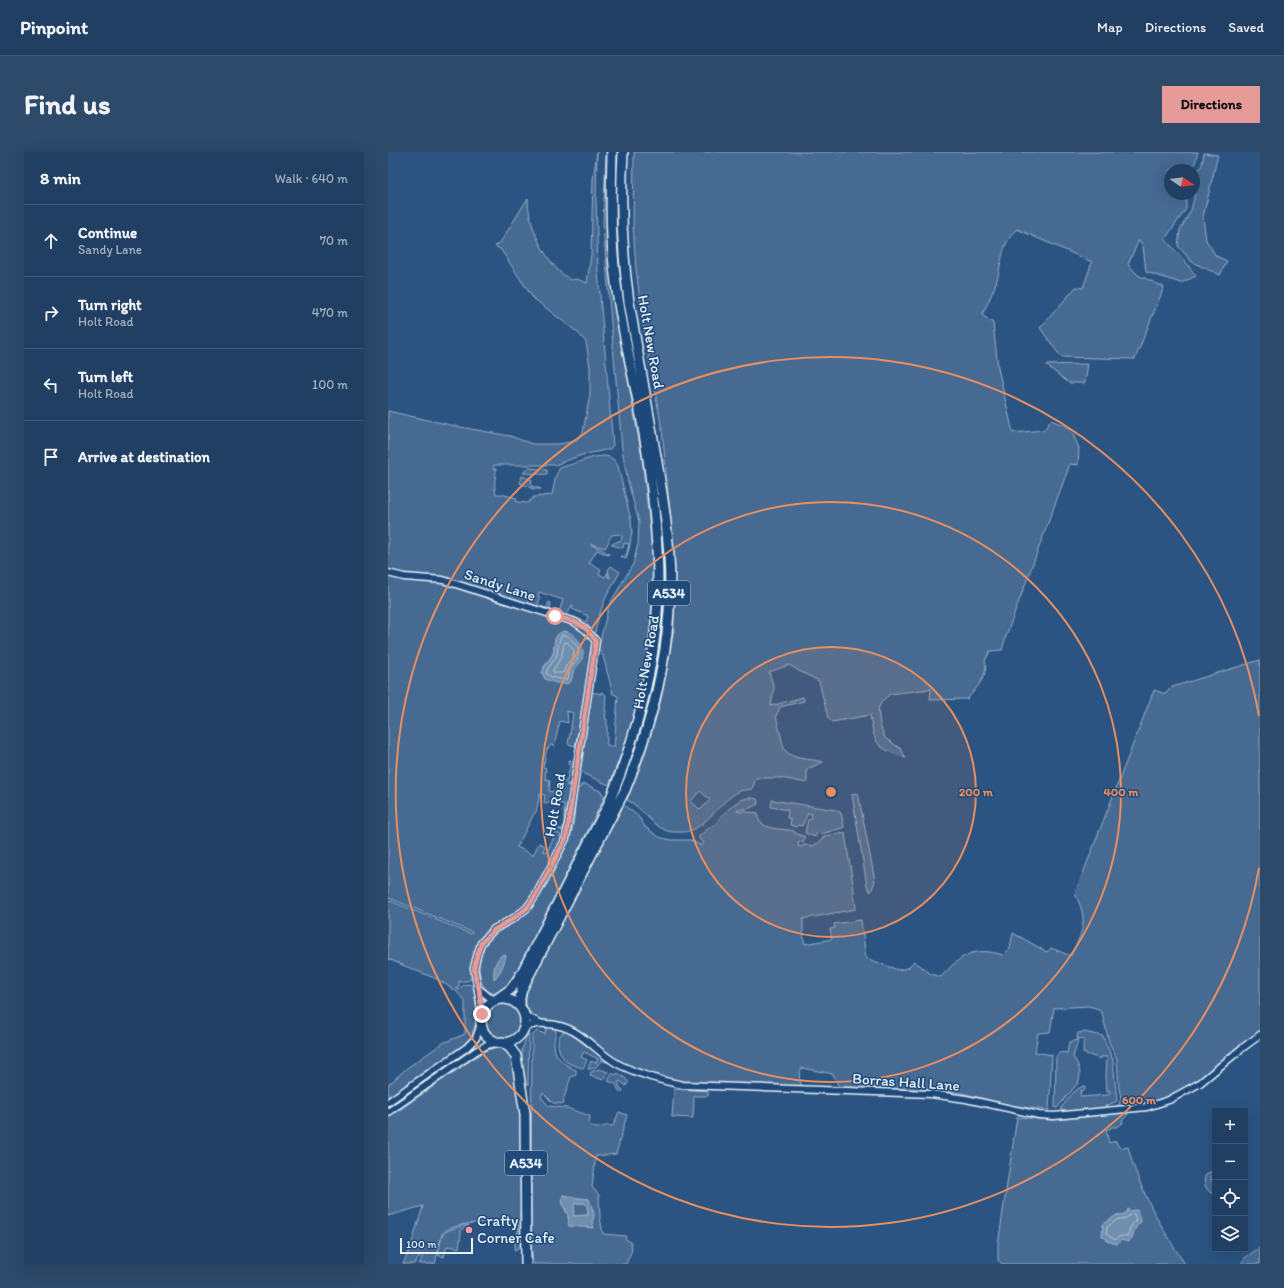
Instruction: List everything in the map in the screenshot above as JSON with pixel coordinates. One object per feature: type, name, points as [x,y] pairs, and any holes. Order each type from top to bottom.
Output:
[{"type":"highway","name":"Holt New Road","points":[[497,1000],[511,989],[520,976],[608,805],[636,728],[652,662],[658,585],[656,542],[650,477],[642,424],[620,312],[615,276],[612,244],[612,152]]},
{"type":"highway","name":"Holt New Road","points":[[522,1010],[520,998],[522,989],[616,809],[630,777],[652,714],[661,678],[666,645],[670,572],[668,541],[660,475],[629,302],[622,240],[621,185],[623,152]]},
{"type":"highway","points":[[497,1000],[510,1000],[522,1010],[525,1019],[522,1031],[515,1039],[501,1042],[494,1041],[487,1035],[481,1024],[482,1014],[489,1004],[497,1000]]},
{"type":"highway","name":"A534","points":[[518,1063],[522,1031]]},
{"type":"highway","name":"A534","points":[[501,1042],[513,1050],[518,1063],[525,1114],[526,1264]]},
{"type":"street","name":"Sandy Lane","points":[[388,573],[404,577],[443,580],[575,622],[585,628],[596,641]]},
{"type":"street","name":"Holt Road","points":[[482,1014],[479,989],[474,968],[481,943],[494,930],[527,908],[566,838],[596,641]]},
{"type":"street","points":[[479,989],[489,997],[497,1000]]},
{"type":"street","name":"Borras Hall Lane","points":[[522,1010],[532,1020],[542,1024]]},
{"type":"street","points":[[388,1102],[466,1048],[476,1038],[481,1024]]},
{"type":"street","name":"Borras Hall Lane","points":[[522,1031],[532,1025],[556,1024],[570,1029],[585,1038],[605,1056],[622,1066],[656,1078],[683,1085],[931,1094],[966,1099],[1039,1115],[1054,1116],[1147,1107],[1169,1100],[1200,1083],[1260,1035]]},
{"type":"street","points":[[388,1112],[476,1051],[487,1045],[501,1042]]},
{"type":"shaded area","points":[[597,152],[596,198],[598,272],[613,445],[610,449],[582,455],[555,465],[494,465],[493,469],[496,469],[496,494],[516,498],[517,502],[527,503],[534,497],[552,495],[556,475],[560,468],[594,457],[610,457],[618,466],[631,520],[632,533],[626,559],[621,557],[626,556],[629,544],[624,543],[623,548],[612,545],[621,540],[622,536],[620,534],[612,535],[605,548],[591,544],[609,554],[608,555],[597,550],[589,563],[601,570],[599,574],[605,577],[608,572],[608,577],[610,578],[608,570],[611,566],[620,572],[606,597],[595,632],[593,634],[585,625],[571,619],[572,616],[586,622],[588,616],[572,609],[573,605],[571,606],[567,617],[558,615],[563,600],[539,592],[538,596],[540,597],[538,606],[547,608],[549,602],[551,603],[551,612],[580,628],[589,637],[592,643],[583,708],[575,746],[568,744],[573,713],[567,711],[568,723],[560,721],[554,746],[551,745],[547,749],[543,767],[546,768],[545,779],[550,780],[549,791],[554,792],[555,789],[560,790],[560,787],[558,786],[559,781],[566,782],[570,767],[569,760],[574,761],[571,784],[566,785],[571,786],[565,829],[562,831],[558,829],[563,829],[564,804],[544,803],[545,795],[540,794],[536,812],[517,847],[533,855],[539,843],[545,846],[543,851],[547,852],[556,832],[560,834],[561,841],[540,883],[529,899],[512,915],[486,933],[480,940],[474,951],[470,980],[459,981],[459,986],[454,990],[439,980],[388,959],[388,900],[388,411],[455,426],[510,436],[532,444],[559,444],[576,441],[583,432],[590,394],[590,367],[586,342],[577,332],[533,298],[501,250],[495,246],[500,243],[528,198],[530,217],[533,227],[546,255],[558,270],[566,277],[571,280],[577,279],[587,283],[591,255],[593,179]],"holes":[[[573,635],[583,649],[581,660],[573,673],[543,668],[553,654],[555,639]],[[389,898],[472,932],[471,934],[388,900]]]},
{"type":"shaded area","points":[[606,152],[608,152],[607,228],[614,303],[642,458],[652,549],[653,583],[650,635],[639,701],[625,744],[609,785],[584,774],[581,770],[581,765],[592,692],[601,694],[601,692],[606,695],[605,719],[607,719],[607,745],[614,747],[618,696],[613,694],[603,656],[598,649],[609,605],[633,564],[638,544],[639,522],[628,482],[622,449],[603,225]]},
{"type":"shaded area","points":[[634,152],[1198,152],[1194,164],[1164,164],[1164,200],[1186,200],[1186,209],[1165,239],[1196,276],[1181,283],[1146,272],[1143,246],[1139,240],[1128,264],[1138,275],[1164,287],[1135,359],[1061,357],[1040,328],[1076,287],[1083,288],[1092,262],[1017,229],[1006,244],[996,282],[982,315],[993,323],[998,368],[1013,433],[1044,430],[1051,420],[1070,428],[1079,448],[1078,465],[1070,464],[1002,650],[990,651],[985,661],[986,666],[983,677],[978,686],[967,699],[930,700],[931,689],[890,694],[882,701],[878,709],[880,725],[885,738],[901,749],[906,758],[888,751],[879,744],[874,733],[870,715],[832,722],[828,718],[819,681],[789,665],[769,672],[774,688],[771,706],[803,697],[804,701],[780,707],[776,716],[784,749],[792,756],[823,762],[807,769],[807,783],[781,778],[756,778],[752,789],[740,791],[732,796],[703,823],[687,832],[666,831],[659,827],[627,800],[644,757],[661,700],[674,630],[675,564],[662,430],[644,331],[636,269],[633,225]],"holes":[[[700,791],[710,800],[700,810],[691,801]]]},
{"type":"shaded area","points":[[1204,153],[1218,155],[1203,217],[1206,240],[1216,256],[1227,261],[1220,275],[1192,262],[1178,246],[1180,230],[1191,210],[1194,200],[1200,200],[1200,168]]},
{"type":"shaded area","points":[[1088,364],[1085,383],[1069,383],[1046,365]]},
{"type":"shaded area","points":[[530,468],[547,470],[547,474],[523,473]]},
{"type":"shaded area","points":[[522,476],[532,480],[531,486],[541,489],[533,489],[520,483]]},
{"type":"shaded area","points":[[1260,660],[1260,1032],[1236,1049],[1198,1081],[1176,1094],[1146,1104],[1114,1108],[1119,1104],[1121,1099],[1117,1059],[1109,1042],[1102,1013],[1096,1008],[1088,1006],[1054,1008],[1050,1032],[1038,1033],[1035,1052],[1052,1055],[1049,1110],[1013,1106],[957,1092],[920,1089],[839,1087],[833,1074],[802,1068],[799,1077],[802,1086],[683,1082],[663,1078],[617,1062],[606,1055],[590,1039],[573,1028],[546,1022],[546,1020],[531,1014],[527,1007],[526,998],[524,997],[526,992],[577,891],[624,805],[638,816],[645,827],[659,837],[670,840],[690,840],[702,846],[704,843],[699,839],[699,836],[712,826],[732,806],[744,799],[750,798],[757,799],[758,804],[750,808],[737,811],[741,812],[746,810],[748,813],[758,813],[758,819],[765,826],[794,831],[795,833],[805,837],[803,842],[799,841],[798,846],[813,846],[822,840],[824,836],[845,833],[856,909],[803,919],[805,944],[832,939],[830,929],[835,928],[834,924],[861,920],[866,958],[898,970],[908,968],[914,961],[931,974],[941,977],[955,963],[968,954],[975,952],[993,952],[1003,955],[1010,948],[1013,933],[1047,952],[1051,948],[1071,956],[1079,939],[1083,925],[1082,911],[1075,894],[1154,690],[1165,694],[1172,687]]},
{"type":"shaded area","points":[[585,784],[602,792],[605,796],[516,974],[503,991],[491,993],[486,990],[481,979],[479,965],[481,954],[490,939],[525,914],[536,902],[546,887],[570,837],[573,827],[577,791],[581,785]]},
{"type":"shaded area","points":[[858,793],[875,881],[871,892],[867,886],[852,794]]},
{"type":"shaded area","points":[[772,800],[836,810],[841,813],[844,827],[821,834],[818,832],[815,837],[805,833],[808,820],[811,819],[812,814],[808,813],[802,826],[798,825],[796,827],[790,825],[791,819],[787,818],[788,810],[771,807]]},
{"type":"shaded area","points":[[469,984],[473,986],[476,1004],[473,1035],[464,1045],[388,1098],[388,1085],[407,1068],[443,1043],[465,1034],[465,1001],[456,991],[464,985]]},
{"type":"shaded area","points":[[507,1003],[516,1008],[520,1014],[520,1028],[516,1034],[507,1039],[499,1039],[490,1034],[486,1028],[485,1017],[490,1008],[496,1004]]},
{"type":"shaded area","points":[[546,1027],[555,1028],[556,1032],[554,1045],[557,1056],[564,1064],[576,1070],[576,1075],[571,1077],[569,1081],[564,1098],[564,1104],[553,1103],[543,1093],[541,1097],[549,1106],[567,1108],[590,1116],[589,1124],[596,1128],[609,1125],[613,1126],[619,1112],[627,1115],[616,1154],[596,1156],[592,1187],[599,1195],[600,1218],[603,1234],[626,1236],[625,1239],[631,1242],[632,1250],[626,1264],[533,1264],[531,1246],[532,1036],[537,1031],[545,1034]],"holes":[[[563,1195],[589,1199],[592,1222],[569,1226],[568,1215],[562,1204]]]},
{"type":"shaded area","points":[[566,1031],[584,1042],[609,1063],[601,1060],[596,1067],[588,1069],[591,1061],[596,1063],[598,1059],[584,1052],[581,1057],[587,1060],[584,1067],[582,1068],[567,1062],[561,1055],[558,1045],[559,1036]]},
{"type":"shaded area","points":[[1084,1032],[1103,1036],[1113,1060],[1117,1101],[1100,1109],[1063,1112],[1061,1108],[1072,1094],[1081,1087],[1085,1086],[1085,1090],[1080,1091],[1081,1097],[1108,1095],[1108,1093],[1110,1093],[1110,1090],[1107,1091],[1107,1057],[1101,1057],[1101,1059],[1083,1053],[1084,1040],[1079,1038],[1073,1057],[1079,1069],[1080,1076],[1078,1083],[1057,1108],[1055,1108],[1056,1057],[1060,1053],[1067,1053],[1069,1042],[1078,1040],[1078,1033]]},
{"type":"shaded area","points":[[529,1034],[528,1085],[524,1083],[522,1048],[526,1037]]},
{"type":"shaded area","points":[[498,1047],[505,1049],[512,1058],[523,1118],[520,1221],[522,1237],[520,1247],[514,1250],[519,1226],[500,1222],[472,1223],[454,1227],[442,1234],[435,1264],[419,1264],[423,1256],[422,1254],[414,1264],[403,1264],[410,1249],[423,1206],[388,1216],[388,1118],[487,1049]]},
{"type":"shaded area","points":[[599,1069],[608,1072],[603,1080],[590,1075],[591,1072]]},
{"type":"shaded area","points":[[612,1073],[615,1075],[618,1073],[628,1082],[626,1086],[620,1081],[618,1082],[623,1090],[621,1093],[616,1084],[608,1081]]},
{"type":"shaded area","points":[[674,1089],[708,1091],[708,1096],[694,1096],[693,1118],[672,1117]]},
{"type":"shaded area","points":[[1121,1113],[1128,1114],[1122,1121],[1123,1123],[1117,1127],[1106,1129],[1109,1143],[1116,1141],[1118,1146],[1121,1148],[1128,1147],[1138,1178],[1152,1208],[1185,1264],[1002,1264],[998,1260],[998,1245],[1017,1117],[1051,1120]],"holes":[[[1134,1210],[1141,1221],[1134,1230],[1133,1237],[1125,1240],[1107,1241],[1103,1224],[1117,1215],[1123,1215]]]},
{"type":"shaded area","points":[[1212,1172],[1212,1176],[1210,1176],[1212,1181],[1212,1193],[1205,1185],[1205,1176]]},
{"type":"shaded area","points":[[575,1203],[584,1203],[588,1206],[588,1215],[573,1216]]},
{"type":"shaded area","points":[[465,1225],[469,1226],[461,1229],[459,1248],[447,1246],[444,1257],[438,1255],[444,1234],[447,1231]]},
{"type":"shaded area","points":[[1260,1247],[1260,1264],[1241,1264],[1245,1258]]},
{"type":"water","points":[[565,631],[576,638],[583,650],[583,654],[581,662],[573,672],[571,681],[567,684],[563,684],[545,679],[542,673],[553,654],[556,637],[561,632]]},
{"type":"water","points":[[503,954],[506,956],[504,962],[500,972],[494,979],[495,965]]},
{"type":"water","points":[[563,1195],[589,1199],[594,1213],[592,1222],[594,1228],[569,1226],[568,1215],[562,1198]],"holes":[[[575,1203],[584,1203],[587,1206],[588,1215],[573,1216]]]},
{"type":"water","points":[[1128,1209],[1131,1211],[1137,1210],[1141,1221],[1129,1242],[1121,1240],[1117,1244],[1107,1241],[1107,1239],[1102,1236],[1103,1224],[1117,1215],[1123,1215]]},
{"type":"place","name":"Crafty Corner Cafe","points":[[469,1230]]},
{"type":"route","points":[[482,1014],[479,989],[474,968],[481,943],[494,930],[527,908],[536,895],[562,847],[568,828],[596,641],[585,628],[575,622],[555,616]]}]
